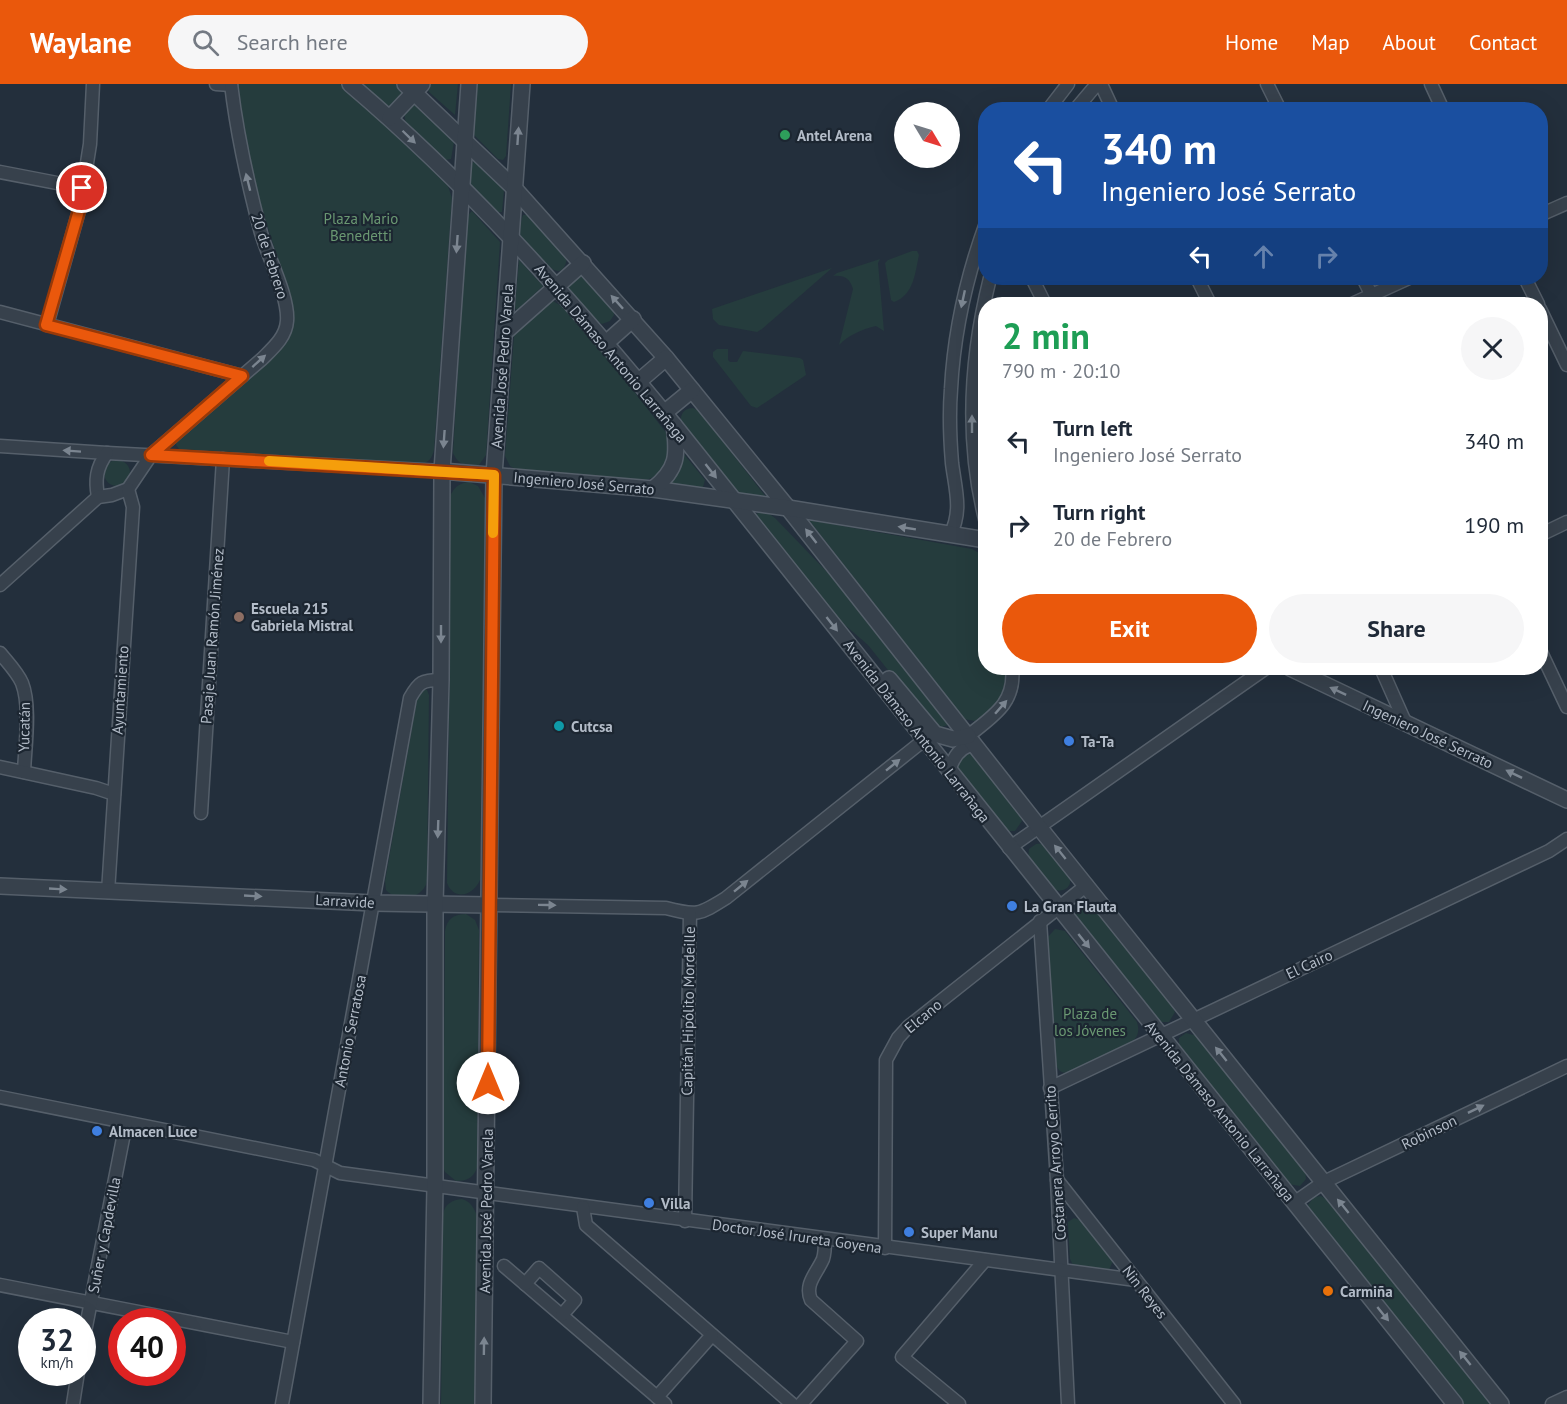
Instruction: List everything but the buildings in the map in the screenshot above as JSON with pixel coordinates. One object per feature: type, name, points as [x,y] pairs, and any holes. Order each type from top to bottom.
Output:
[{"type":"street","points":[[46,325],[80,207],[90,144],[93,84]]},
{"type":"street","points":[[216,84],[231,84]]},
{"type":"street","name":"20 de Febrero","points":[[128,489],[151,455],[275,346],[285,332],[286,307],[262,236],[246,177],[231,84]]},
{"type":"street","name":"Avenida Dámaso Antonio Larrañaga","points":[[350,84],[390,118],[461,186],[557,286],[606,343],[674,425],[1455,1404]]},
{"type":"street","points":[[431,1404],[435,1186],[435,904],[441,680],[442,471],[469,84]]},
{"type":"street","name":"Avenida José Pedro Varela","points":[[483,1404],[494,475],[522,84]]},
{"type":"street","points":[[1054,102],[1068,84]]},
{"type":"street","points":[[1082,102],[1099,84],[1109,102]]},
{"type":"street","points":[[1267,84],[1276,102]]},
{"type":"street","points":[[1431,84],[1439,102]]},
{"type":"street","points":[[390,118],[414,87],[514,188],[633,319],[788,508],[1039,827],[1501,1404]]},
{"type":"street","points":[[1,176],[82,188]]},
{"type":"street","points":[[1548,211],[1567,203]]},
{"type":"street","points":[[950,535],[957,517],[958,498],[951,435],[951,390],[955,337],[969,273],[978,247]]},
{"type":"street","points":[[504,333],[583,263]]},
{"type":"street","points":[[969,273],[978,276]]},
{"type":"street","points":[[1379,297],[1398,285]]},
{"type":"street","points":[[0,312],[242,376]]},
{"type":"street","points":[[606,343],[633,319]]},
{"type":"street","points":[[1548,326],[1567,365]]},
{"type":"street","points":[[978,341],[972,435],[978,485]]},
{"type":"street","points":[[638,382],[666,358]]},
{"type":"street","points":[[664,413],[692,390]]},
{"type":"street","points":[[653,489],[661,483],[674,465],[677,450],[674,425]]},
{"type":"street","name":"Ingeniero José Serrato","points":[[0,446],[442,471],[653,489],[978,539]]},
{"type":"street","points":[[98,497],[95,482],[97,471],[107,453]]},
{"type":"street","name":"Pasaje Juan Ramón Jiménez","points":[[201,813],[223,459]]},
{"type":"street","points":[[0,585],[98,497],[128,489]]},
{"type":"street","name":"Ayuntamiento","points":[[108,892],[133,507],[128,489]]},
{"type":"street","points":[[1548,531],[1567,522]]},
{"type":"street","points":[[854,652],[872,658],[935,734],[972,741]]},
{"type":"street","name":"Yucatán","points":[[0,653],[17,673],[23,686],[26,702],[24,772]]},
{"type":"street","points":[[1548,667],[1567,707]]},
{"type":"street","points":[[949,771],[955,756],[970,745],[1006,702],[1014,681],[1013,675]]},
{"type":"street","points":[[1010,848],[1256,675]]},
{"type":"street","name":"Ingeniero José Serrato","points":[[1305,675],[1567,800]]},
{"type":"street","points":[[1384,675],[1405,722]]},
{"type":"street","name":"Antonio Serratosa","points":[[282,1404],[410,698],[418,684],[441,680]]},
{"type":"street","name":"Capitán Hipólito Mordeille","points":[[685,1221],[690,914],[705,911],[726,898],[924,740]]},
{"type":"street","points":[[0,767],[114,794]]},
{"type":"street","name":"El Cairo","points":[[1050,1088],[1549,850],[1567,839]]},
{"type":"street","name":"Elcano","points":[[885,1248],[886,1060],[898,1038],[1087,885]]},
{"type":"street","name":"Larravide","points":[[0,886],[373,903],[666,908],[690,914]]},
{"type":"street","name":"Costanera Arroyo Cerrito","points":[[1040,921],[1057,1180],[1068,1404]]},
{"type":"street","name":"Robinson","points":[[1294,1203],[1324,1182],[1567,1066]]},
{"type":"street","name":"Doctor José Irureta Goyena","points":[[0,1097],[314,1160],[340,1173],[1136,1280]]},
{"type":"street","name":"Suñer y Capdevilla","points":[[89,1308],[126,1123]]},
{"type":"street","name":"Nin Reyes","points":[[1057,1180],[1234,1404]]},
{"type":"street","points":[[583,1207],[586,1225],[792,1404]]},
{"type":"street","points":[[801,1404],[856,1341],[812,1300],[809,1294],[812,1278],[824,1257],[825,1239]]},
{"type":"street","points":[[959,1404],[902,1357],[985,1260]]},
{"type":"street","points":[[504,1266],[661,1400],[712,1335]]},
{"type":"street","points":[[525,1284],[539,1268],[575,1300],[562,1315]]},
{"type":"street","points":[[0,1285],[293,1342]]},
{"type":"street","points":[[73,1404],[76,1386]]},
{"type":"street","points":[[1552,1404],[1567,1397]]},
{"type":"green space","name":"Plaza Mario Benedetti","points":[[237,84],[340,84],[374,113],[448,186],[452,198],[434,450],[430,459],[424,464],[179,449],[175,443],[287,340],[292,324],[289,295],[249,167]]},
{"type":"green space","points":[[364,84],[396,84],[403,92],[388,107]]},
{"type":"green space","points":[[431,84],[458,84],[455,115],[429,92],[428,88]]},
{"type":"green space","points":[[476,84],[511,84],[506,156],[503,160],[498,159],[472,133]]},
{"type":"green space","points":[[419,106],[452,137],[454,142],[451,159],[444,160],[406,124],[404,113],[409,107]]},
{"type":"green space","points":[[475,161],[504,190],[502,212],[496,212],[470,184],[471,164]]},
{"type":"green space","points":[[472,211],[500,242],[486,455],[479,465],[467,466],[460,463],[453,453],[467,216]]},
{"type":"green space","points":[[523,215],[529,215],[567,258],[562,270],[550,268],[523,240],[520,234]]},
{"type":"green space","points":[[917,251],[919,255],[915,276],[906,294],[894,302],[891,300],[885,263]]},
{"type":"green space","points":[[880,259],[878,263],[884,331],[876,326],[866,329],[851,335],[839,345],[853,289],[846,278],[833,276]]},
{"type":"green space","points":[[519,260],[543,286],[517,310],[515,308]]},
{"type":"green space","points":[[832,268],[757,332],[719,325],[713,319],[712,309]]},
{"type":"green space","points":[[579,272],[613,306],[614,315],[610,321],[602,324],[596,320],[567,287]]},
{"type":"green space","points":[[553,301],[563,307],[616,368],[667,434],[668,459],[655,476],[639,481],[517,470],[510,466],[505,456],[514,336],[545,304]]},
{"type":"green space","points":[[717,349],[728,349],[730,362],[737,362],[743,351],[800,358],[803,360],[806,375],[757,408],[751,406],[713,357],[713,352]]},
{"type":"green space","points":[[693,408],[699,411],[766,497],[737,493],[681,422],[684,412]]},
{"type":"green space","points":[[683,453],[705,480],[700,489],[667,484]]},
{"type":"green space","points":[[117,460],[126,464],[130,473],[126,482],[117,486],[108,482],[104,473],[108,464]]},
{"type":"green space","points":[[469,482],[478,486],[485,498],[480,880],[473,890],[459,894],[450,889],[447,883],[449,500],[456,487]]},
{"type":"green space","points":[[759,512],[768,513],[775,518],[829,574],[948,725],[942,727],[927,719],[868,645],[838,619],[757,518],[756,515]]},
{"type":"green space","points":[[809,520],[972,549],[978,552],[978,675],[1007,675],[1007,677],[1003,692],[988,710],[975,721],[964,719]]},
{"type":"green space","points":[[422,689],[427,690],[429,695],[427,881],[421,892],[410,897],[403,897],[386,890],[385,881],[418,694]]},
{"type":"green space","points":[[968,753],[973,755],[1019,813],[1022,821],[1015,831],[1003,828],[958,769],[957,764],[963,755]]},
{"type":"green space","points":[[1036,844],[1048,848],[1055,855],[1069,876],[1069,886],[1060,891],[1053,889],[1028,859],[1029,849]]},
{"type":"green space","points":[[1088,903],[1094,906],[1108,922],[1172,1006],[1175,1012],[1169,1022],[1159,1022],[1077,920],[1075,915],[1077,909]]},
{"type":"green space","points":[[466,914],[475,920],[479,930],[477,1168],[469,1178],[456,1181],[445,1172],[443,1167],[445,931],[447,923],[452,918]]},
{"type":"green space","name":"Plaza de los Jóvenes","points":[[1055,929],[1065,931],[1137,1022],[1138,1027],[1137,1036],[1130,1043],[1068,1073],[1060,1071],[1056,1065],[1048,937]]},
{"type":"green space","points":[[1186,1033],[1197,1036],[1305,1170],[1306,1179],[1300,1186],[1288,1184],[1179,1046],[1179,1038]]},
{"type":"green space","points":[[1321,1196],[1328,1200],[1490,1404],[1461,1404],[1309,1211],[1308,1205],[1314,1197]]},
{"type":"green space","points":[[462,1199],[472,1206],[477,1216],[475,1404],[441,1404],[443,1214],[449,1203]]},
{"type":"green space","points":[[1074,1218],[1083,1221],[1113,1261],[1109,1270],[1073,1265],[1070,1259],[1068,1222]]},
{"type":"slow traffic","points":[[269,461],[494,475],[493,533]]},
{"type":"place","name":"Antel Arena","points":[[785,135]]},
{"type":"place","name":"Escuela 215 Gabriela Mistral","points":[[239,617]]},
{"type":"place","name":"Cutcsa","points":[[559,726]]},
{"type":"place","name":"Ta-Ta","points":[[1069,741]]},
{"type":"place","name":"La Gran Flauta","points":[[1012,906]]},
{"type":"place","name":"Almacen Luce","points":[[97,1131]]},
{"type":"place","name":"Villa","points":[[649,1203]]},
{"type":"place","name":"Super Manu","points":[[909,1232]]},
{"type":"place","name":"Carmiña","points":[[1328,1291]]},
{"type":"route","points":[[82,188],[80,207],[46,325],[242,376],[151,455],[494,475],[488,1083]]}]
